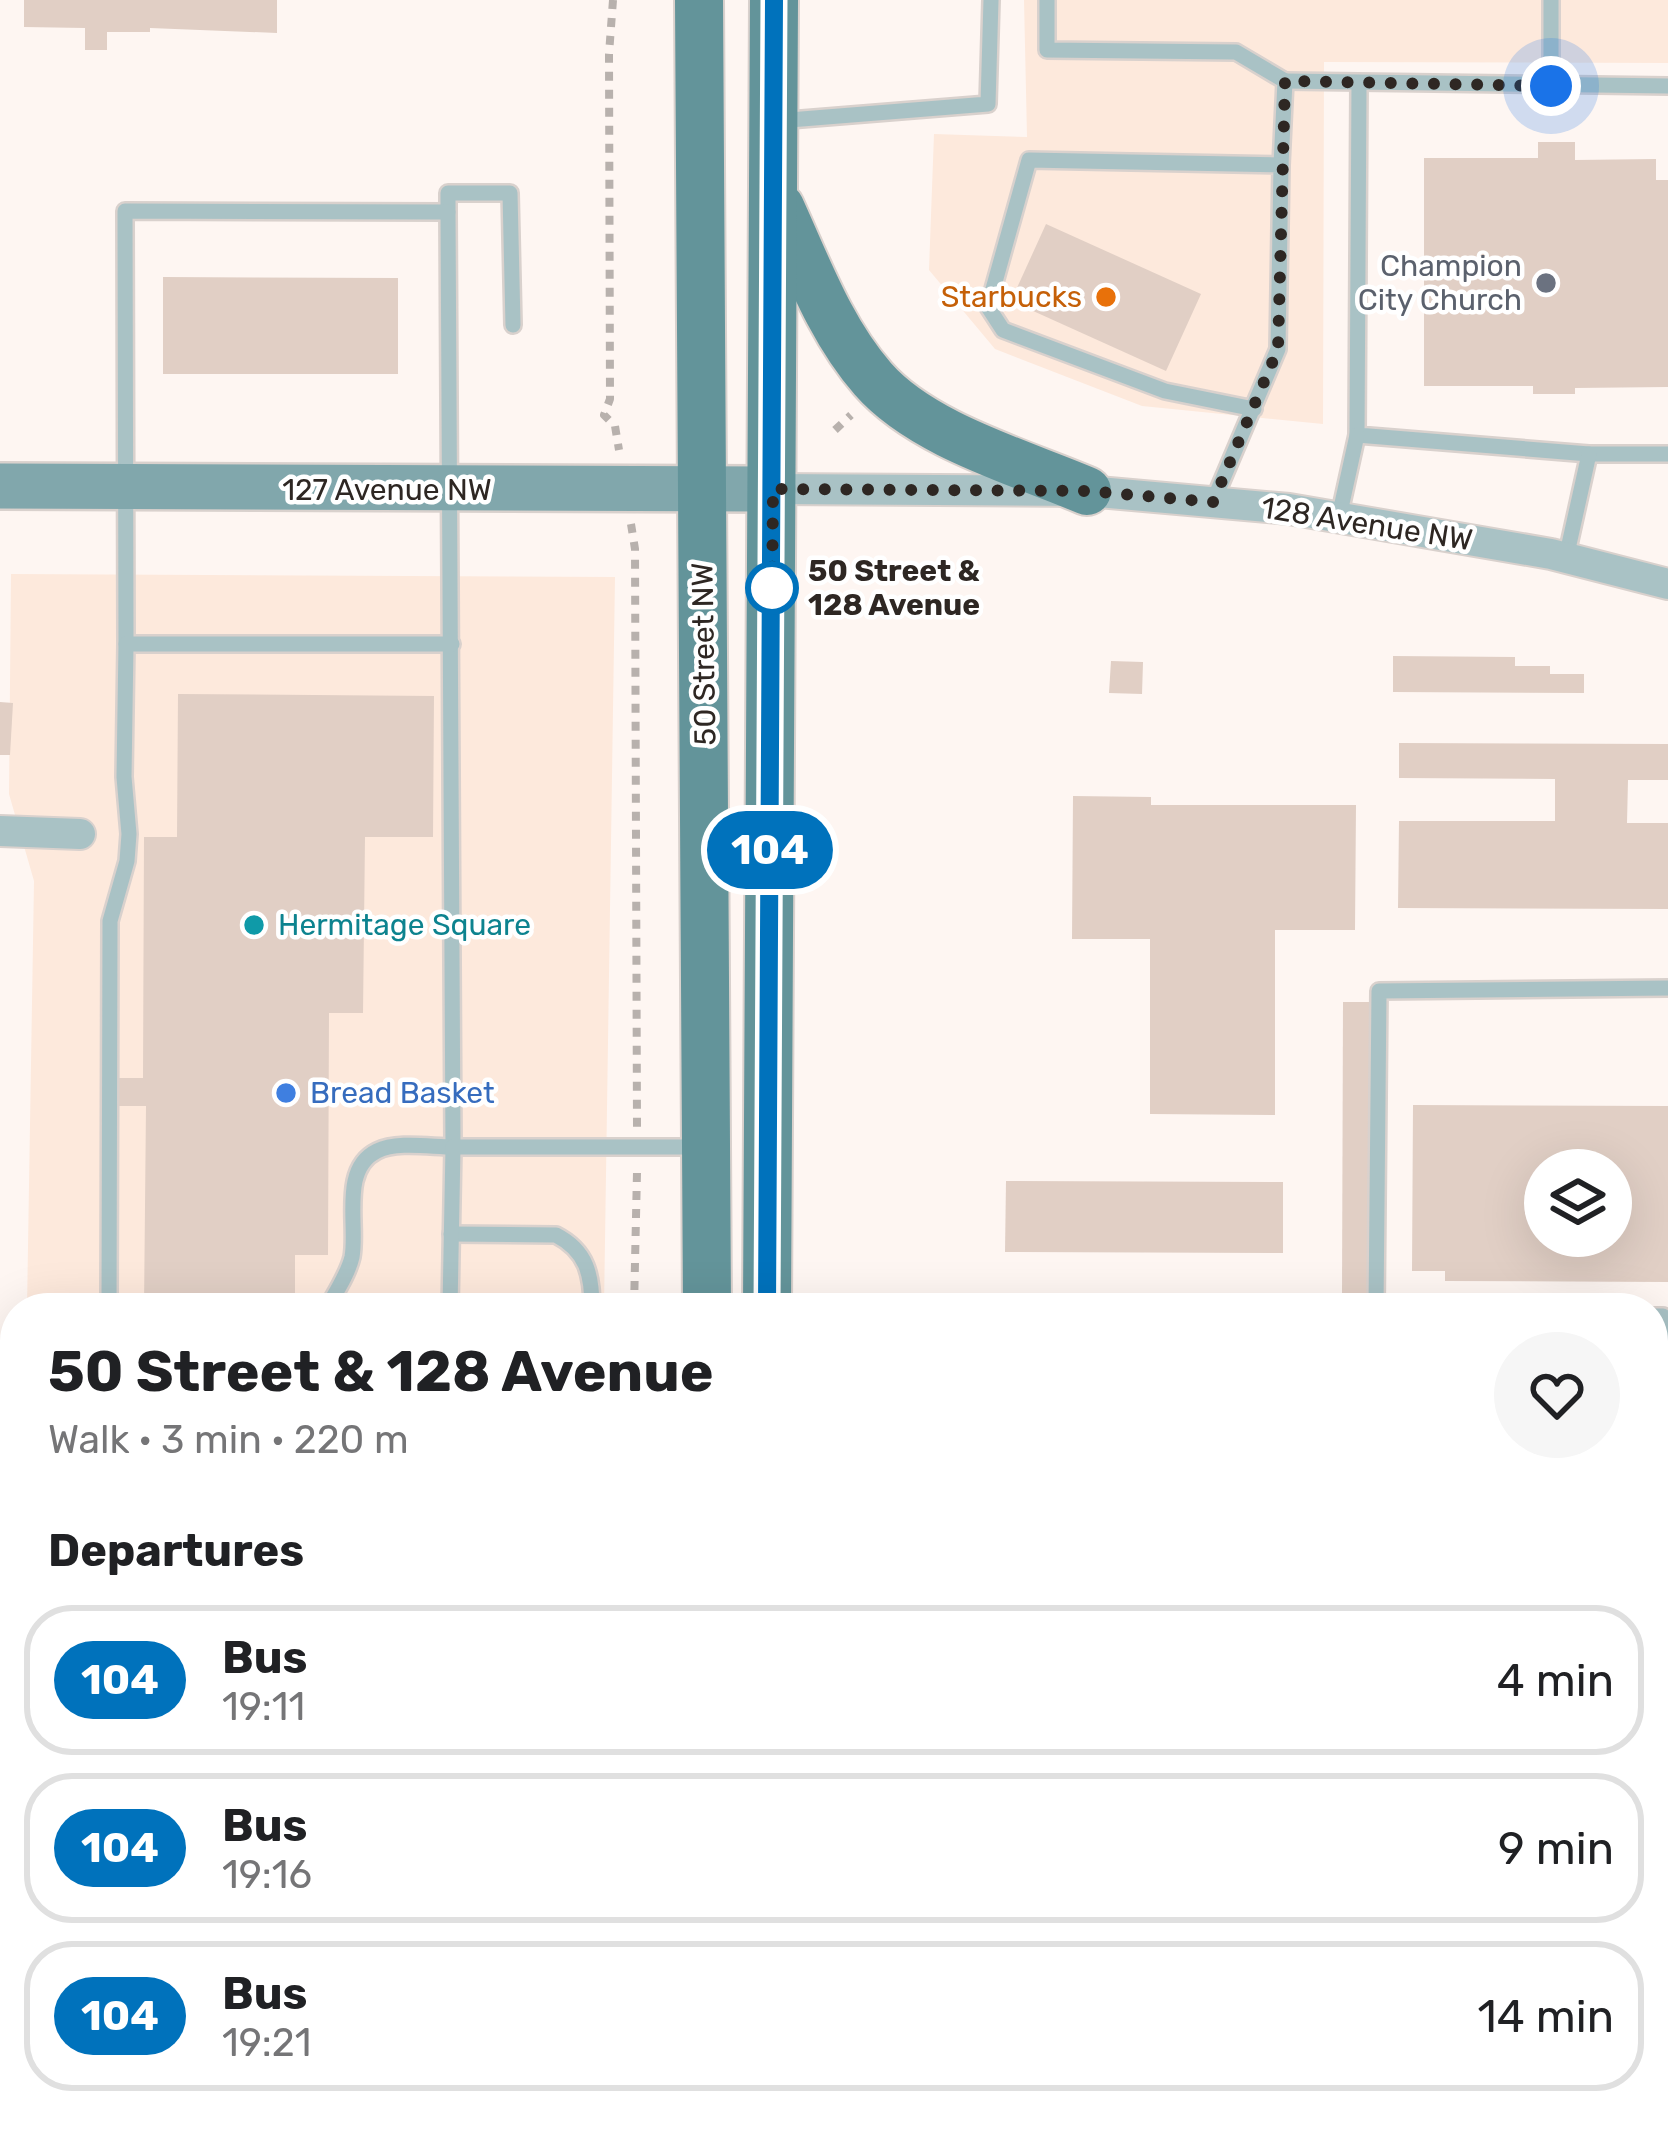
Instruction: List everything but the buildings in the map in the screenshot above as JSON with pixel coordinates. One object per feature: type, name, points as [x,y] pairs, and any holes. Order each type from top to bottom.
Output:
[{"type":"main road","name":"50 Street NW","points":[[699,0],[707,1293]]},
{"type":"main road","points":[[766,1293],[774,0]]},
{"type":"main road","points":[[773,191],[830,316],[874,381],[931,424],[1087,491]]},
{"type":"street","name":"127 Avenue NW","points":[[0,486],[773,489]]},
{"type":"street","name":"128 Avenue NW","points":[[773,489],[1087,491],[1213,502],[1339,518],[1566,558],[1668,584]]},
{"type":"street","points":[[0,831],[80,834]]},
{"type":"lane","points":[[774,122],[988,104],[991,0]]},
{"type":"lane","points":[[1047,0],[1047,50],[1235,52],[1285,81],[1668,86]]},
{"type":"lane","points":[[1551,0],[1551,86]]},
{"type":"lane","points":[[1213,502],[1278,349],[1285,81]]},
{"type":"lane","points":[[1339,518],[1357,435],[1359,83]]},
{"type":"lane","points":[[1254,409],[1165,391],[1003,330],[988,307],[1029,160],[1281,165]]},
{"type":"lane","points":[[450,1293],[448,193],[510,193],[513,326]]},
{"type":"lane","points":[[109,1293],[110,921],[127,861],[129,834],[124,777],[125,211],[448,212]]},
{"type":"lane","points":[[1357,435],[1589,454],[1668,454]]},
{"type":"lane","points":[[1566,558],[1589,454]]},
{"type":"lane","points":[[126,644],[452,644]]},
{"type":"lane","points":[[1376,1293],[1379,991],[1668,988]]},
{"type":"lane","points":[[334,1293],[353,1252],[354,1182],[358,1169],[377,1150],[706,1147]]},
{"type":"lane","points":[[452,1234],[556,1235],[569,1242],[586,1263],[590,1293]]},
{"type":"path","points":[[613,0],[610,400],[604,415],[615,426]]},
{"type":"path","points":[[634,1293],[635,549]]},
{"type":"shaded area","points":[[1024,0],[1668,0],[1668,63],[1324,62],[1323,424],[1142,406],[995,349],[929,270],[934,134],[1027,137]]},
{"type":"shaded area","points":[[11,574],[615,577],[604,1293],[27,1293],[34,881],[9,794]]},
{"type":"bus line","name":"104","points":[[767,1293],[774,0]]},
{"type":"place","name":"Champion City Church","points":[[1546,283]]},
{"type":"place","name":"Starbucks","points":[[1106,297]]},
{"type":"place","name":"50 Street & 128 Avenue","points":[[772,588]]},
{"type":"place","name":"Hermitage Square","points":[[254,925]]},
{"type":"place","name":"Bread Basket","points":[[286,1093]]},
{"type":"route","points":[[772,588],[772,599],[773,489],[1087,491],[1213,502],[1278,349],[1285,81],[1551,86]]}]
